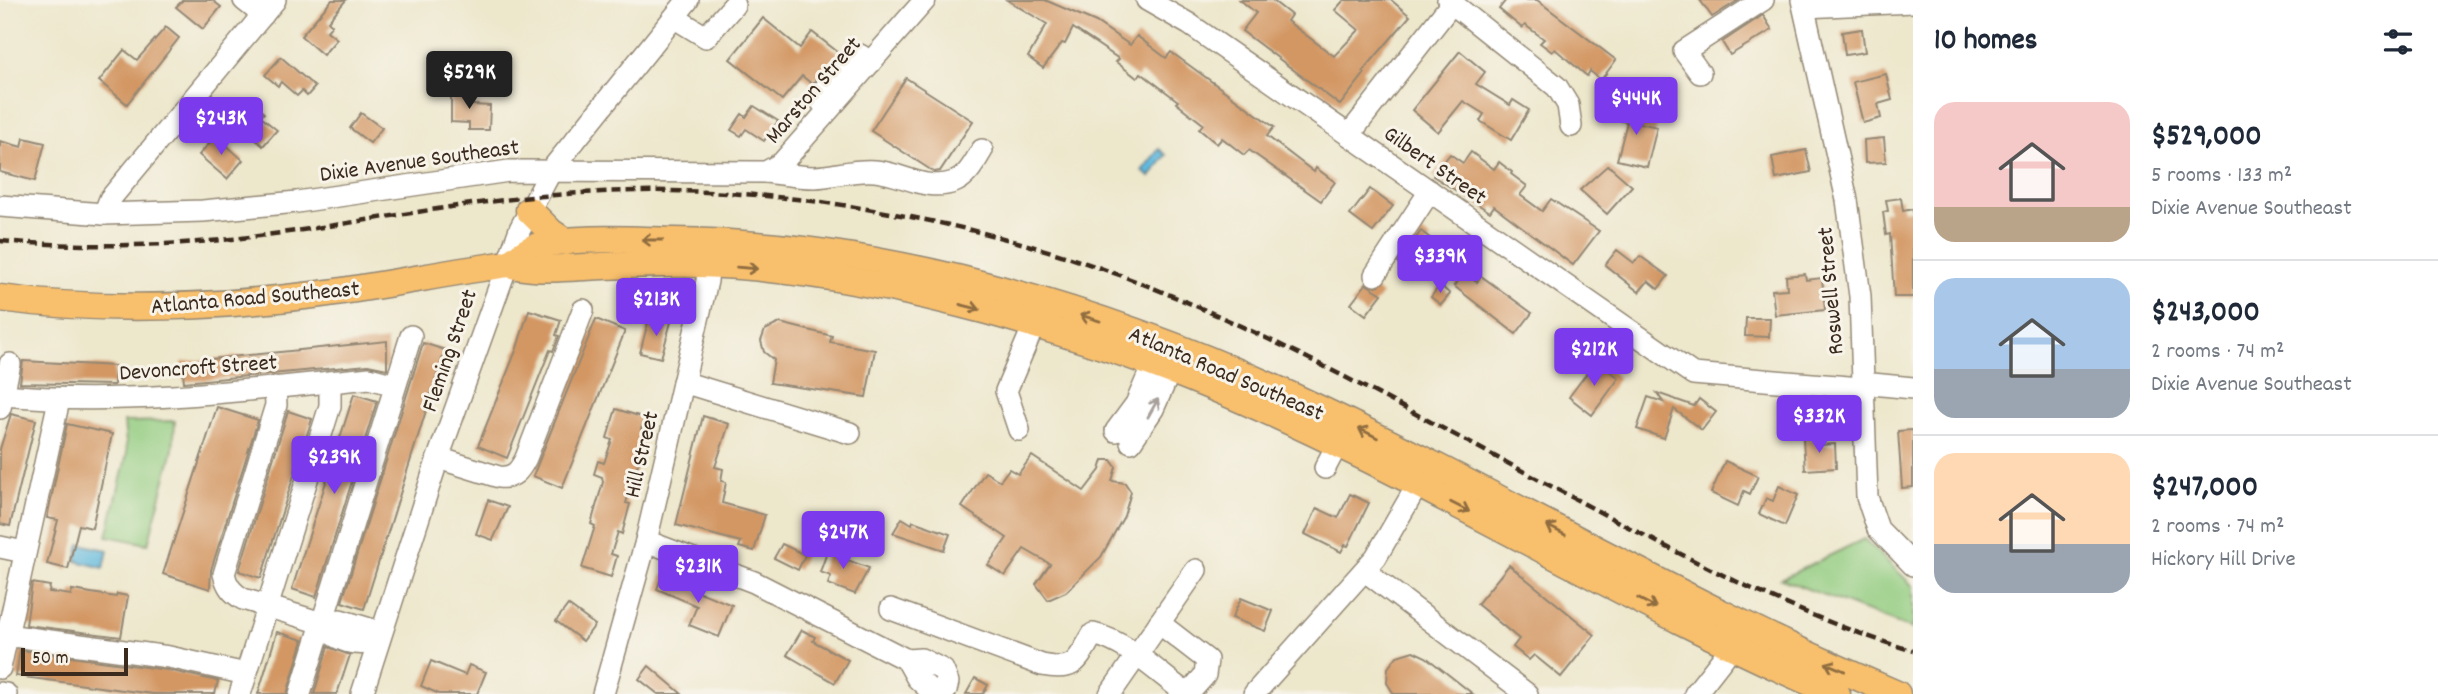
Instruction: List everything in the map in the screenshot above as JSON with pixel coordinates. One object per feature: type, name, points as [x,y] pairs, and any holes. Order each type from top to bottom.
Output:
[{"type":"main road","points":[[529,211],[566,242]]},
{"type":"main road","name":"Atlanta Road Southeast","points":[[508,264],[536,246],[566,242],[709,253],[781,271],[866,272],[1044,303],[1337,445],[1423,475],[1742,625],[1897,694]]},
{"type":"main road","name":"Atlanta Road Southeast","points":[[1,299],[49,305],[197,305],[315,295],[508,264],[532,270],[657,263],[709,253]]},
{"type":"main road","name":"Atlanta Road Southeast","points":[[866,272],[951,302],[1292,396],[1423,475],[1728,644],[1823,691]]},
{"type":"street","points":[[104,214],[110,199],[269,8],[244,0]]},
{"type":"street","name":"Fleming Street","points":[[362,694],[438,458],[494,296],[529,211],[552,169],[688,0]]},
{"type":"street","name":"Marston Street","points":[[552,169],[766,172],[782,163],[925,0]]},
{"type":"street","name":"Gilbert Street","points":[[1147,0],[1189,24],[1693,374],[1913,388]]},
{"type":"street","points":[[1700,73],[1684,51],[1763,0]]},
{"type":"street","points":[[1349,135],[1450,2],[1557,87],[1567,105],[1571,126]]},
{"type":"street","points":[[1807,2],[1913,2]]},
{"type":"street","name":"Roswell Street","points":[[1807,2],[1847,200],[1860,296],[1864,474],[1871,514],[1882,535],[1913,565]]},
{"type":"street","points":[[675,18],[706,37],[734,5]]},
{"type":"street","points":[[766,172],[817,177],[856,170],[878,171],[919,183],[938,185],[956,182],[967,173],[982,150]]},
{"type":"street","name":"Dixie Avenue Southeast","points":[[0,206],[104,214],[259,207],[509,171],[552,169]]},
{"type":"street","points":[[1375,275],[1430,191]]},
{"type":"street","name":"Hill Street","points":[[603,694],[646,541],[683,382],[709,253]]},
{"type":"street","points":[[438,458],[499,477],[506,478],[517,472],[526,458],[583,310]]},
{"type":"street","points":[[1018,430],[1006,391],[1034,326]]},
{"type":"street","points":[[300,694],[411,335]]},
{"type":"street","points":[[1124,439],[1136,404],[1162,359]]},
{"type":"street","points":[[1,402],[10,364]]},
{"type":"street","name":"Devoncroft Street","points":[[1,402],[177,398],[369,378],[396,385]]},
{"type":"street","points":[[6,635],[179,659],[243,684],[330,406],[330,382]]},
{"type":"street","points":[[683,382],[850,433]]},
{"type":"street","points":[[275,387],[276,405],[225,574],[234,594],[322,623],[330,635],[365,646],[380,640]]},
{"type":"street","points":[[0,668],[59,400]]},
{"type":"street","points":[[1325,468],[1337,445]]},
{"type":"street","points":[[1254,694],[1365,571],[1392,533],[1423,475]]},
{"type":"street","points":[[646,541],[754,582],[907,660]]},
{"type":"street","points":[[0,547],[24,552]]},
{"type":"street","points":[[1111,694],[1196,570]]},
{"type":"street","points":[[1365,571],[1527,694]]},
{"type":"street","points":[[891,609],[1042,665],[1060,669],[1069,668],[1077,661],[1093,634],[1118,643],[1187,694],[1205,675],[1207,660],[1159,624]]},
{"type":"street","points":[[1695,694],[1724,657],[1728,644]]},
{"type":"street","points":[[0,693],[6,694]]},
{"type":"green space","points":[[175,421],[173,449],[148,544],[107,536],[127,454],[124,422]]},
{"type":"green space","points":[[1864,539],[1913,586],[1913,629],[1781,579]]},
{"type":"water","points":[[1159,149],[1166,155],[1150,177],[1142,171]]},
{"type":"water","points":[[80,544],[108,550],[104,568],[76,561]]},
{"type":"building","points":[[183,0],[212,0],[221,7],[203,29],[176,7]]},
{"type":"building","points":[[332,0],[346,0],[328,21],[332,25],[327,31],[337,39],[323,55],[301,36]]},
{"type":"building","points":[[1007,0],[1045,0],[1096,22],[1130,45],[1137,36],[1166,58],[1171,52],[1274,127],[1267,136],[1314,172],[1316,168],[1335,182],[1321,201],[1249,150],[1244,155],[1222,138],[1217,144],[1199,129],[1203,124],[1176,103],[1178,101],[1141,73],[1137,78],[1116,62],[1119,59],[1073,28],[1065,44],[1062,43],[1043,68],[1028,57],[1047,24]]},
{"type":"building","points":[[1240,0],[1272,0],[1291,15],[1287,21],[1334,56],[1359,30],[1335,10],[1344,0],[1391,0],[1410,16],[1363,71],[1365,73],[1340,105],[1242,31],[1256,13]]},
{"type":"building","points":[[1506,0],[1537,0],[1616,60],[1601,80],[1590,71],[1587,76],[1555,49],[1552,52],[1540,43],[1544,39],[1525,25],[1522,28],[1499,9]]},
{"type":"building","points":[[1700,0],[1739,0],[1712,17]]},
{"type":"building","points":[[1763,15],[1772,30],[1730,55],[1722,42]]},
{"type":"building","points":[[763,18],[800,48],[812,32],[839,53],[812,84],[802,76],[782,100],[730,59]]},
{"type":"building","points":[[166,27],[179,38],[127,104],[99,81],[124,50],[137,60]]},
{"type":"building","points":[[1862,29],[1865,52],[1845,55],[1842,32]]},
{"type":"building","points":[[1460,51],[1485,72],[1476,84],[1510,105],[1513,100],[1529,110],[1511,140],[1480,121],[1484,114],[1463,101],[1438,132],[1412,110]]},
{"type":"building","points":[[281,57],[315,87],[307,96],[302,91],[297,96],[281,82],[278,86],[265,75]]},
{"type":"building","points":[[1886,74],[1892,100],[1878,104],[1881,118],[1863,123],[1853,82]]},
{"type":"building","points":[[906,78],[973,121],[940,171],[934,172],[871,131]]},
{"type":"building","points":[[451,90],[474,90],[473,105],[490,106],[489,130],[469,130],[469,123],[451,122]]},
{"type":"building","points":[[252,102],[264,113],[261,117],[277,130],[263,146],[236,122]]},
{"type":"building","points":[[1625,102],[1643,106],[1639,123],[1657,127],[1647,167],[1617,160],[1627,122],[1621,121]]},
{"type":"building","points":[[754,106],[778,121],[764,141],[746,129],[741,136],[731,130],[742,114],[746,117]]},
{"type":"building","points":[[361,113],[382,128],[370,143],[350,128]]},
{"type":"building","points":[[216,136],[243,160],[227,179],[199,155]]},
{"type":"building","points":[[24,138],[45,143],[35,181],[0,172],[0,141],[22,147]]},
{"type":"building","points":[[1884,138],[1886,162],[1865,163],[1864,140]]},
{"type":"building","points":[[1806,150],[1811,172],[1776,179],[1772,157]]},
{"type":"building","points":[[1471,152],[1494,169],[1499,162],[1512,172],[1511,174],[1527,186],[1520,195],[1542,211],[1551,199],[1599,231],[1573,265],[1494,206],[1490,212],[1433,176],[1450,154],[1463,163]]},
{"type":"building","points":[[1608,165],[1632,186],[1607,214],[1580,190]]},
{"type":"building","points":[[1370,189],[1393,206],[1373,232],[1350,215]]},
{"type":"building","points":[[1901,198],[1903,211],[1913,209],[1913,297],[1894,297],[1890,234],[1886,235],[1883,212],[1888,211],[1886,200]]},
{"type":"building","points":[[1421,231],[1431,239],[1425,247],[1432,252],[1415,275],[1398,263]]},
{"type":"building","points":[[1617,250],[1634,263],[1640,256],[1668,276],[1658,289],[1648,281],[1639,292],[1605,265]]},
{"type":"building","points":[[1464,272],[1477,282],[1481,276],[1532,313],[1516,334],[1454,286]]},
{"type":"building","points":[[1805,274],[1806,280],[1822,278],[1825,310],[1775,315],[1772,290],[1787,289],[1786,276]]},
{"type":"building","points":[[1366,284],[1382,294],[1366,315],[1351,304]]},
{"type":"building","points":[[1440,285],[1450,294],[1441,305],[1431,297]]},
{"type":"building","points":[[529,310],[561,320],[556,335],[559,336],[553,351],[550,350],[507,458],[478,446],[517,348]]},
{"type":"building","points":[[655,318],[671,322],[661,358],[640,353],[648,322],[654,323]]},
{"type":"building","points":[[1746,318],[1770,318],[1769,337],[1745,336]]},
{"type":"building","points":[[596,319],[625,331],[562,488],[533,476]]},
{"type":"building","points":[[780,323],[832,336],[830,342],[875,350],[866,397],[770,383],[774,360],[764,352],[761,341],[765,330]]},
{"type":"building","points":[[387,341],[387,369],[368,365],[184,382],[182,362]]},
{"type":"building","points":[[423,343],[445,350],[364,609],[342,602]]},
{"type":"building","points":[[23,361],[115,366],[114,385],[20,383]]},
{"type":"building","points":[[1596,361],[1619,378],[1592,415],[1569,397]]},
{"type":"building","points":[[1657,393],[1694,406],[1699,399],[1716,412],[1702,430],[1674,409],[1664,438],[1637,429],[1648,397],[1663,402]]},
{"type":"building","points":[[354,394],[377,401],[316,597],[292,589]]},
{"type":"building","points":[[217,407],[258,420],[211,570],[210,589],[163,574]]},
{"type":"building","points":[[616,409],[645,418],[641,429],[648,431],[626,503],[630,504],[622,534],[618,532],[611,554],[617,556],[611,577],[582,568],[595,526],[591,524],[603,482],[602,477],[594,474],[598,461],[604,463],[612,440],[607,438]]},
{"type":"building","points":[[288,411],[312,419],[261,578],[239,571]]},
{"type":"building","points":[[11,414],[36,420],[10,526],[0,524],[0,449]]},
{"type":"building","points":[[703,416],[729,424],[715,467],[723,469],[721,481],[726,482],[722,503],[765,515],[754,551],[739,547],[741,542],[676,525]]},
{"type":"building","points":[[67,424],[112,434],[92,528],[79,525],[68,569],[47,564],[58,520],[47,518]]},
{"type":"building","points":[[1913,430],[1913,487],[1902,488],[1898,431]]},
{"type":"building","points":[[1819,438],[1820,445],[1835,444],[1836,468],[1805,470],[1803,439]]},
{"type":"building","points":[[1032,456],[1084,491],[1100,470],[1103,460],[1111,460],[1116,467],[1112,481],[1125,483],[1131,492],[1124,516],[1101,557],[1066,592],[1048,600],[1036,584],[1050,564],[1024,549],[1005,576],[988,565],[1007,538],[962,507],[985,472],[1000,481],[1009,469],[1018,474]]},
{"type":"building","points":[[1725,461],[1758,476],[1750,494],[1744,491],[1738,506],[1711,493]]},
{"type":"building","points":[[1779,486],[1798,495],[1785,526],[1759,514],[1766,498],[1773,501]]},
{"type":"building","points":[[1350,494],[1369,503],[1348,546],[1345,545],[1341,552],[1305,534],[1317,508],[1338,518]]},
{"type":"building","points":[[488,500],[508,507],[493,540],[476,534]]},
{"type":"building","points":[[902,518],[912,524],[913,521],[950,534],[944,550],[893,533]]},
{"type":"building","points":[[782,544],[805,555],[798,570],[774,558]]},
{"type":"building","points":[[829,547],[844,553],[842,558],[869,568],[855,594],[828,584],[831,576],[820,572]]},
{"type":"building","points":[[1509,565],[1595,635],[1561,677],[1534,655],[1529,660],[1513,647],[1519,639],[1477,604]]},
{"type":"building","points":[[663,573],[688,584],[687,587],[732,605],[719,637],[689,625],[697,606],[657,589]]},
{"type":"building","points":[[32,583],[50,586],[49,592],[71,595],[72,590],[116,597],[117,594],[128,596],[121,637],[26,625]]},
{"type":"building","points":[[1241,598],[1273,611],[1265,631],[1232,618]]},
{"type":"building","points":[[568,605],[595,625],[583,641],[556,621]]},
{"type":"building","points":[[802,630],[815,637],[813,641],[848,660],[835,683],[787,655]]},
{"type":"building","points":[[277,632],[303,640],[287,694],[258,694]]},
{"type":"building","points":[[328,647],[350,655],[337,694],[314,694]]},
{"type":"building","points":[[20,650],[167,670],[218,681],[215,694],[153,694],[16,676]]},
{"type":"building","points":[[1413,651],[1426,657],[1473,694],[1394,694],[1387,683],[1388,668],[1397,656]]},
{"type":"building","points":[[431,661],[465,675],[469,665],[486,672],[477,694],[439,694],[421,686]]},
{"type":"building","points":[[649,666],[682,694],[658,694],[639,679]]},
{"type":"building","points":[[975,678],[988,685],[983,694],[966,694]]},
{"type":"railway","points":[[0,241],[116,245],[203,242],[504,200],[631,191],[719,193],[808,200],[927,220],[1055,253],[1117,274],[1201,308],[1358,384],[1735,581],[1822,619],[1913,651]]}]
